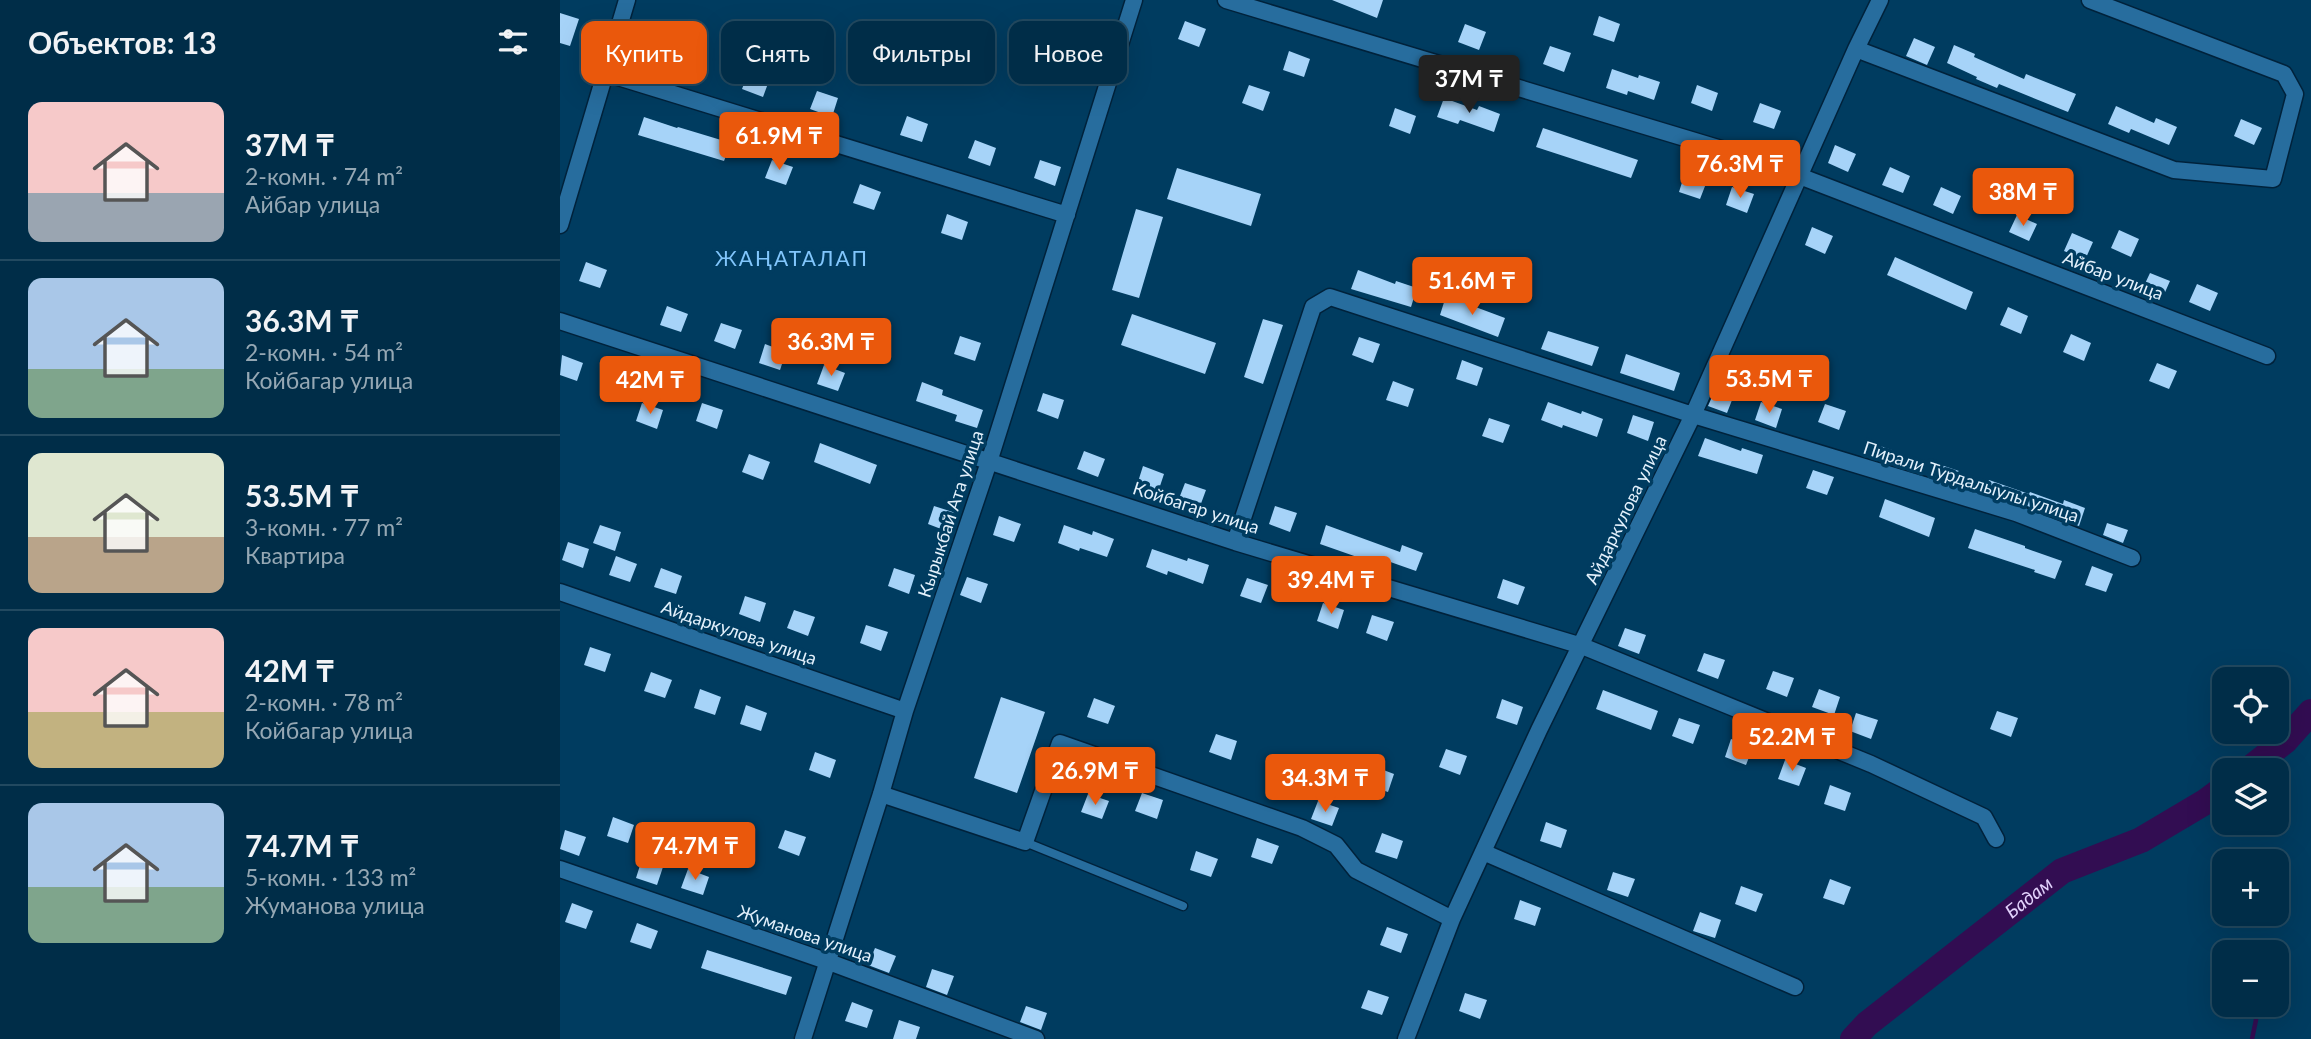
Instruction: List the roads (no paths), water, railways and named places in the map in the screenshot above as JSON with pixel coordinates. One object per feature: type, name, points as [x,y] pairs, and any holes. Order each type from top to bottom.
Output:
[{"type":"street","points":[[621,21],[627,0]]},
{"type":"street","name":"Кырыкбай Ата улица","points":[[803,1039],[905,710],[989,462],[1134,0]]},
{"type":"street","name":"Айбар улица","points":[[1226,0],[1758,160],[2267,356]]},
{"type":"street","name":"Айдаркулова улица","points":[[1406,1039],[1452,919],[1539,730],[1693,415],[1856,48],[1880,0]]},
{"type":"street","points":[[1856,48],[2174,170],[2273,179],[2295,94],[2284,74],[2090,0]]},
{"type":"street","points":[[560,225],[602,84]]},
{"type":"street","points":[[641,84],[1067,215]]},
{"type":"street","name":"Пирали Турдалыулы улица","points":[[1236,542],[1312,307],[1330,297],[1693,415],[2016,513],[2132,558]]},
{"type":"street","name":"Койбагар улица","points":[[560,321],[1236,542],[1582,646],[1871,764],[1984,817],[1996,839]]},
{"type":"street","name":"Айдаркулова улица","points":[[560,592],[905,710]]},
{"type":"street","points":[[881,794],[1025,842],[1060,743],[1302,828],[1336,845],[1356,870],[1452,919]]},
{"type":"street","points":[[1483,852],[1795,987]]},
{"type":"street","name":"Жуманова улица","points":[[560,869],[828,962],[1036,1039]]},
{"type":"lane","points":[[1025,842],[1182,906]]},
{"type":"waterway","name":"Бадам","points":[[2263,758],[2285,741],[2311,712]]},
{"type":"waterway","name":"Бадам","points":[[1853,1039],[1867,1024],[2062,871],[2141,840],[2212,797]]},
{"type":"waterway","points":[[2252,1039],[2256,1017]]},
{"type":"district","name":"ЖАҢАТАЛАП","points":[[792,259]]}]
